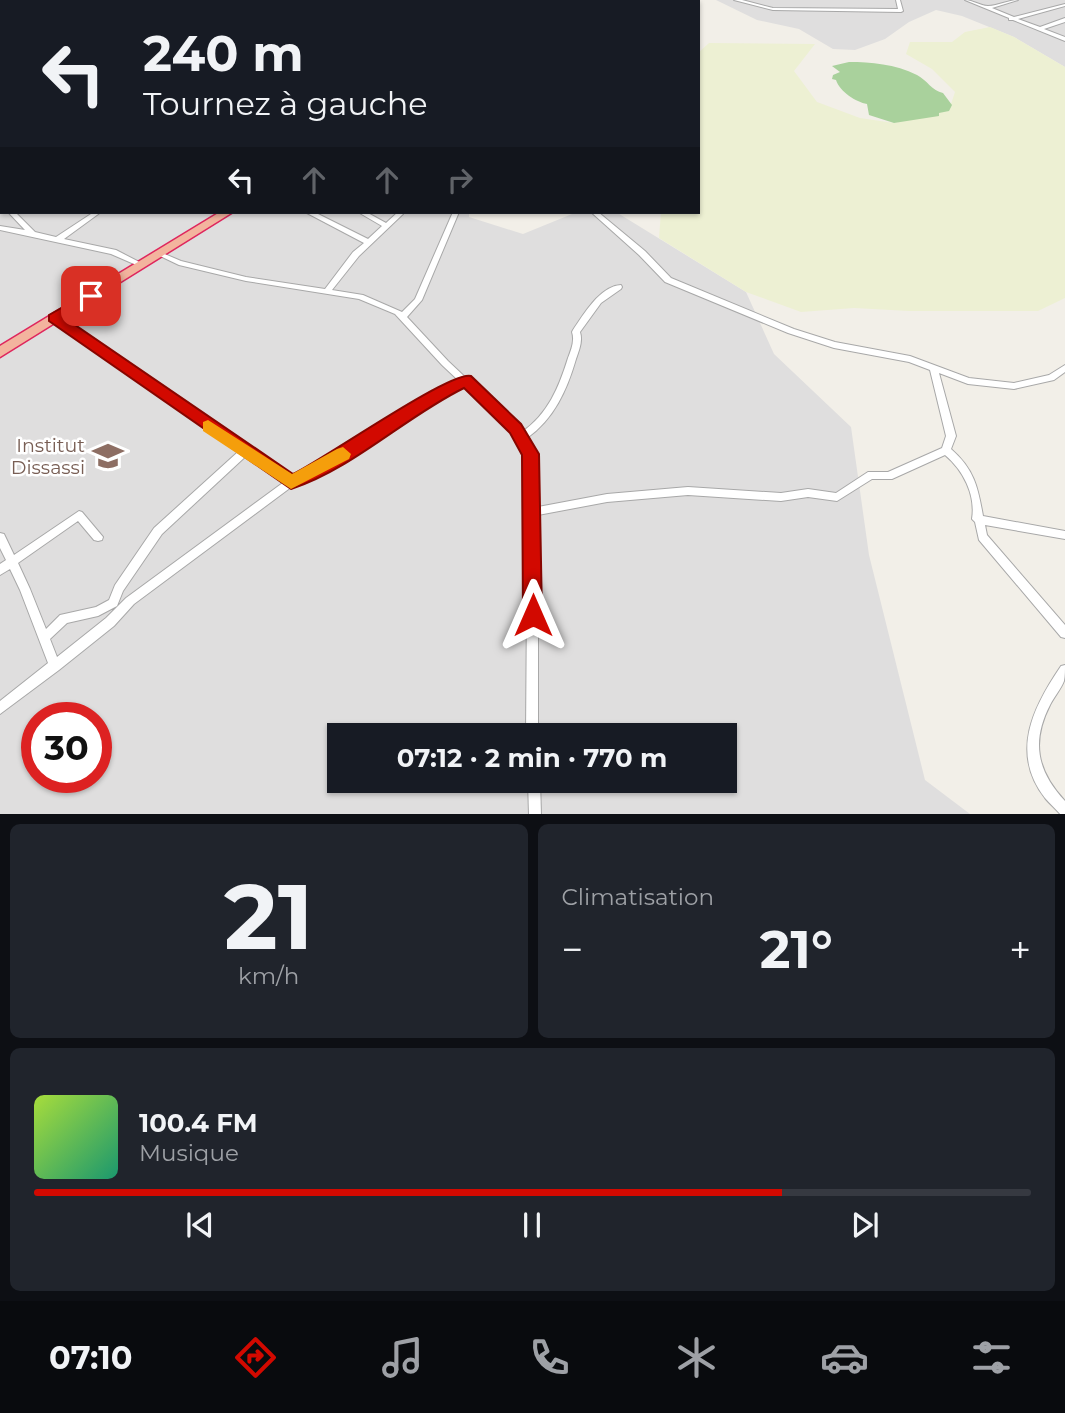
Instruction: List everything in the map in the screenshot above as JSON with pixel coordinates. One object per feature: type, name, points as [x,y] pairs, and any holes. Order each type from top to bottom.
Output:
[{"type":"highway","points":[[0,352],[224,214]]},
{"type":"street","points":[[736,0],[768,9],[901,11],[898,0]]},
{"type":"street","points":[[766,0],[768,9]]},
{"type":"street","points":[[841,0],[844,10]]},
{"type":"street","points":[[967,0],[1065,39]]},
{"type":"street","points":[[986,8],[1016,0]]},
{"type":"street","points":[[1011,19],[1065,5]]},
{"type":"street","points":[[1039,29],[1065,20]]},
{"type":"street","points":[[13,214],[33,234]]},
{"type":"street","points":[[57,240],[95,214]]},
{"type":"street","points":[[313,214],[369,242]]},
{"type":"street","points":[[365,214],[387,226]]},
{"type":"street","points":[[327,292],[356,254],[400,214]]},
{"type":"street","points":[[403,316],[418,300],[455,214]]},
{"type":"street","points":[[596,214],[642,253],[662,276],[675,284],[791,331],[834,345],[910,359],[968,381],[1014,386],[1051,378],[1065,368]]},
{"type":"street","points":[[0,229],[113,252],[141,265]]},
{"type":"street","points":[[160,254],[178,264],[372,301],[403,316],[445,363],[466,380],[521,437],[533,464],[532,723]]},
{"type":"street","points":[[521,437],[535,429],[557,402],[574,355],[578,337],[576,332],[598,301],[618,287]]},
{"type":"street","points":[[54,318],[291,482]]},
{"type":"street","points":[[533,512],[607,498],[688,491],[781,497],[808,493],[837,497],[871,475],[889,476],[946,450],[951,436],[934,369]]},
{"type":"street","points":[[0,708],[55,666],[130,601],[291,482],[321,468],[435,395],[466,380]]},
{"type":"street","points":[[44,638],[64,619],[98,611],[113,603],[119,588],[158,531],[246,450]]},
{"type":"street","points":[[946,450],[964,468],[976,491],[977,519],[983,537],[1065,633]]},
{"type":"street","points":[[0,570],[79,515],[98,537]]},
{"type":"street","points":[[977,519],[1065,535]]},
{"type":"street","points":[[0,537],[55,666]]},
{"type":"street","points":[[1065,670],[1044,699],[1030,744],[1038,773],[1065,810]]},
{"type":"street","points":[[534,793],[535,814]]},
{"type":"shaded area","points":[[716,0],[1065,0],[1065,67],[1014,37],[962,16],[936,10],[909,22],[885,39],[855,50],[833,49],[799,29],[757,20]]},
{"type":"shaded area","points":[[0,214],[469,214],[469,217],[523,234],[572,214],[619,214],[746,292],[774,354],[851,427],[869,555],[925,780],[970,814],[0,814]]},
{"type":"green space","points":[[990,27],[1014,37],[1065,67],[1065,298],[1038,311],[909,311],[854,308],[801,312],[746,292],[659,238],[661,214],[700,214],[700,51],[709,43],[815,44],[794,71],[817,102],[860,118],[894,123],[949,110],[955,92],[932,69],[906,54],[910,42],[952,42],[965,32]]},
{"type":"green space","points":[[849,62],[883,64],[909,71],[943,93],[952,105],[949,111],[939,113],[939,116],[894,123],[869,115],[867,104],[849,96],[836,80],[832,79],[833,75],[840,72],[832,66]]},
{"type":"slow traffic","points":[[208,426],[291,482],[343,454]]},
{"type":"place","name":"Institut Dissassi","points":[[108,456]]},
{"type":"route","points":[[91,296],[54,318],[291,482],[321,468],[435,395],[466,380],[515,429],[531,454],[533,615]]}]
